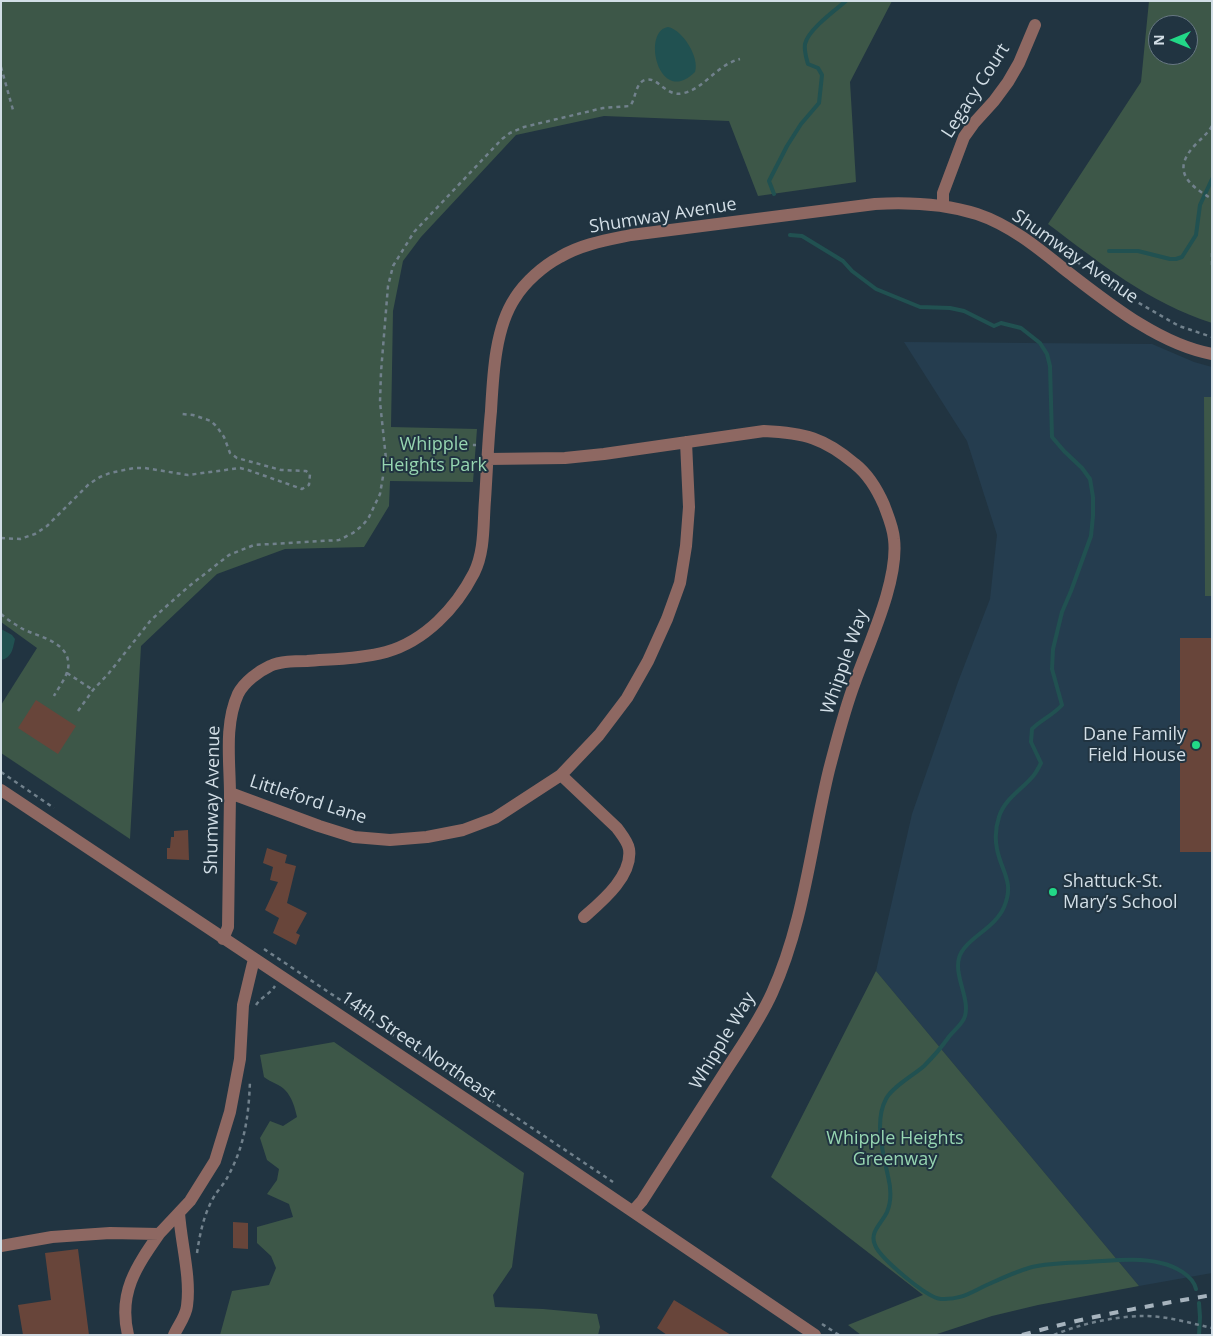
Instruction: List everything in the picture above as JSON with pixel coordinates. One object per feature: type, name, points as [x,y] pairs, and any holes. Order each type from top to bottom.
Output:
[{"type":"street","name":"Legacy Court","points":[[943,206],[942,193],[964,137],[1008,82],[1019,63],[1035,25]]},
{"type":"street","name":"Shumway Avenue","points":[[223,939],[228,927],[229,726],[239,692],[253,677],[270,666],[387,652],[406,644],[432,627],[452,608],[467,587],[478,566],[484,533],[494,367],[506,316],[515,298],[528,282],[560,257],[601,241],[640,234],[875,204],[899,202],[943,206],[978,214],[994,221],[1044,252],[1129,317],[1198,352],[1212,354]]},
{"type":"street","name":"Whipple Way","points":[[488,459],[565,458],[764,431],[788,432],[827,443],[860,468],[872,481],[890,521],[894,540],[894,563],[890,586],[850,695],[829,770],[785,963],[771,995],[754,1026],[642,1201],[633,1212]]},
{"type":"street","name":"Littleford Lane","points":[[230,793],[354,837],[390,840],[427,837],[463,830],[495,818],[561,775],[599,734],[626,698],[648,661],[667,619],[680,583],[686,546],[689,507],[686,442]]},
{"type":"street","points":[[561,775],[617,828],[629,849],[626,866],[608,896],[584,917]]},
{"type":"street","name":"14th Street Northeast","points":[[1,790],[815,1335]]},
{"type":"street","points":[[128,1335],[125,1320],[127,1291],[138,1264],[159,1234],[190,1200],[215,1161],[228,1120],[240,1059],[243,1005],[254,960]]},
{"type":"street","points":[[174,1335],[187,1308],[187,1265],[180,1234],[179,1213]]},
{"type":"street","points":[[1,1246],[62,1236],[110,1233],[159,1234]]},
{"type":"path","points":[[78,711],[151,620],[188,587],[229,555],[254,545],[339,540],[353,533],[369,517],[380,494],[386,458],[380,402],[380,380],[388,286],[392,266],[414,232],[502,139],[524,127],[596,110],[630,106],[640,83],[646,80],[654,81],[670,93],[684,93],[701,84],[731,61],[740,59]]},
{"type":"path","points":[[1,67],[13,110]]},
{"type":"path","points":[[1212,126],[1190,151],[1184,165],[1185,177],[1196,190],[1212,199]]},
{"type":"path","points":[[1212,253],[1212,267]]},
{"type":"path","points":[[1,538],[20,539],[35,534],[46,526],[89,484],[100,477],[122,470],[145,468],[188,475],[240,468],[302,489],[309,485],[310,474],[306,471],[281,470],[237,458],[230,453],[224,437],[211,421],[193,415],[182,414]]},
{"type":"path","points":[[1,614],[20,628],[58,646],[68,660],[67,673],[54,696]]},
{"type":"path","points":[[67,673],[93,690]]},
{"type":"path","points":[[1054,1335],[1067,1329],[1113,1319],[1144,1316],[1174,1319],[1212,1328]]},
{"type":"shaded area","points":[[668,27],[679,33],[689,45],[695,59],[695,72],[682,81],[672,81],[664,75],[658,65],[655,52],[656,41],[660,32]]},
{"type":"shaded area","name":"Shattuck-St. Mary’s School","points":[[904,342],[1152,344],[1194,362],[1212,367],[1212,1273],[1139,1286],[876,971],[912,814],[958,682],[990,599],[997,535],[967,441]]},
{"type":"shaded area","points":[[1,629],[12,635],[15,639],[10,655],[1,660]]},
{"type":"green space","name":"Whipple Heights Park","points":[[1,1],[892,1],[850,82],[856,182],[758,196],[729,121],[604,116],[516,135],[421,237],[403,261],[393,311],[391,427],[477,429],[473,482],[390,481],[389,506],[364,547],[285,549],[217,574],[141,646],[130,839],[1,753],[1,705],[37,648],[1,622]]},
{"type":"green space","points":[[1149,1],[1212,1],[1212,323],[1167,305],[1126,281],[1048,224],[1141,82]]},
{"type":"green space","points":[[1204,397],[1212,397],[1212,596],[1205,596]]},
{"type":"green space","name":"Whipple Heights Greenway","points":[[876,971],[1139,1286],[1038,1305],[992,1316],[934,1335],[861,1335],[848,1325],[923,1295],[771,1177]]},
{"type":"green space","points":[[334,1042],[524,1173],[512,1267],[493,1295],[495,1307],[597,1314],[600,1327],[598,1335],[220,1335],[232,1291],[269,1285],[276,1268],[271,1256],[257,1243],[257,1227],[293,1217],[289,1204],[267,1194],[277,1180],[279,1169],[267,1160],[260,1138],[270,1121],[283,1126],[297,1117],[293,1103],[283,1088],[264,1077],[260,1055]]},
{"type":"building","name":"Dane Family Field House","points":[[1180,638],[1212,638],[1212,852],[1180,852]]},
{"type":"building","points":[[36,700],[76,726],[58,754],[18,728]]},
{"type":"building","points":[[188,830],[189,860],[167,859],[167,848],[170,848],[171,837],[174,837],[174,831]]},
{"type":"building","points":[[267,848],[287,855],[285,863],[296,866],[287,903],[307,913],[296,933],[300,935],[296,945],[273,933],[279,918],[265,910],[278,882],[270,880],[273,867],[263,863]]},
{"type":"building","points":[[233,1222],[248,1223],[248,1249],[233,1248]]},
{"type":"building","points":[[78,1249],[89,1335],[23,1335],[18,1305],[51,1300],[45,1253]]},
{"type":"building","points":[[674,1300],[731,1335],[667,1335],[657,1328]]},
{"type":"waterway","points":[[774,194],[769,181],[801,124],[819,103],[822,75],[818,68],[808,64],[805,44],[816,27],[846,1]]},
{"type":"waterway","points":[[1109,251],[1138,251],[1170,259],[1182,257],[1196,235],[1200,205],[1212,179]]},
{"type":"waterway","points":[[790,235],[802,236],[843,261],[852,271],[876,289],[920,307],[950,308],[964,311],[994,326],[1001,323],[1021,328],[1040,343],[1047,354],[1050,366],[1052,437],[1090,479],[1093,497],[1091,536],[1062,612],[1053,649],[1052,669],[1062,705],[1032,729],[1031,742],[1041,763],[1030,780],[1009,799],[1001,811],[998,821],[996,845],[1008,883],[1004,907],[994,922],[967,945],[959,958],[958,965],[966,1009],[962,1022],[924,1066],[893,1090],[882,1108],[880,1127],[890,1185],[890,1198],[889,1208],[875,1232],[875,1245],[885,1259],[915,1285],[934,1297],[941,1299],[961,1297],[1021,1270],[1032,1267],[1059,1263],[1124,1260],[1152,1261],[1172,1266],[1187,1275],[1196,1289]]},
{"type":"waterway","points":[[1199,1303],[1199,1335]]},
{"type":"railway","points":[[1022,1335],[1093,1317],[1212,1295]]},
{"type":"place","name":"Dane Family Field House","points":[[1196,745]]},
{"type":"place","name":"Shattuck-St. Mary’s School","points":[[1053,892]]}]
